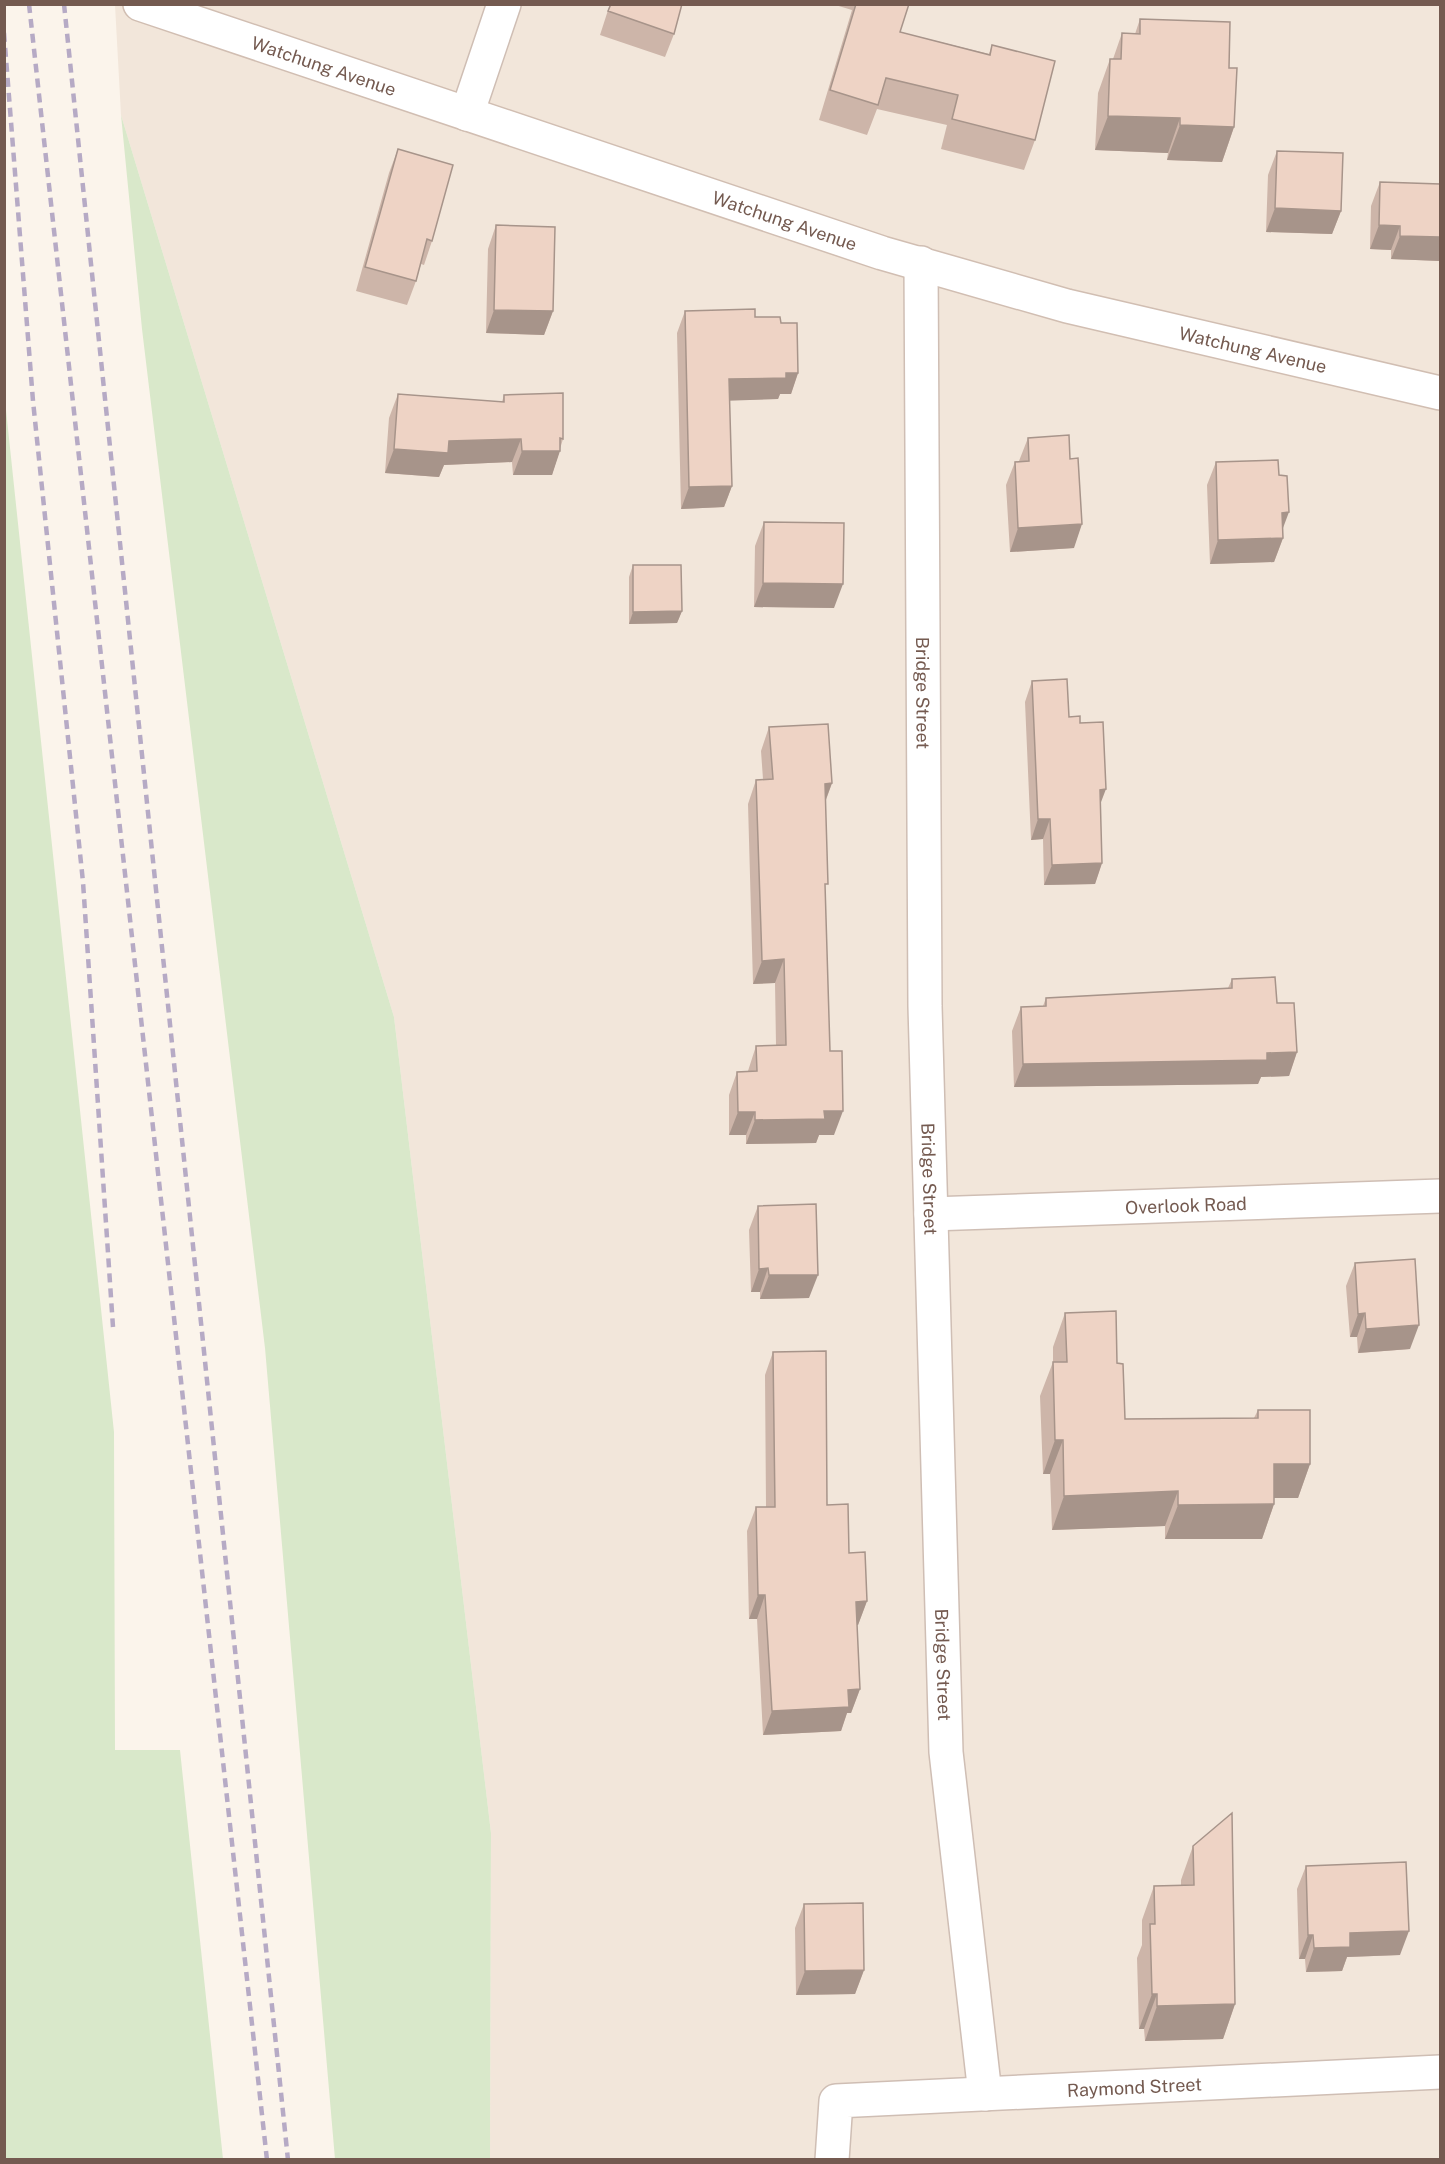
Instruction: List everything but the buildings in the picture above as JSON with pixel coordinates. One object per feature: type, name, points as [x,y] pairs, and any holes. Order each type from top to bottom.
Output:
[{"type":"street","name":"Watchung Avenue","points":[[140,4],[921,263],[1067,306],[1440,393]]},
{"type":"street","points":[[467,114],[504,4]]},
{"type":"street","name":"Bridge Street","points":[[921,263],[925,994],[946,1752],[985,2094]]},
{"type":"street","name":"Overlook Road","points":[[931,1214],[1440,1196]]},
{"type":"street","name":"Raymond Street","points":[[832,2160],[836,2101],[1440,2072]]},
{"type":"shaded area","points":[[115,5],[1440,5],[1440,2159],[490,2159],[491,1833],[394,1017],[121,115]]},
{"type":"green space","points":[[121,115],[394,1017],[491,1833],[490,2159],[335,2159],[265,1348],[142,329]]},
{"type":"green space","points":[[4,391],[114,1432],[115,1750],[180,1750],[223,2159],[5,2159]]},
{"type":"railway","points":[[29,4],[267,2160]]},
{"type":"railway","points":[[64,4],[288,2160]]},
{"type":"railway","points":[[4,33],[33,401],[83,882],[113,1327]]}]
